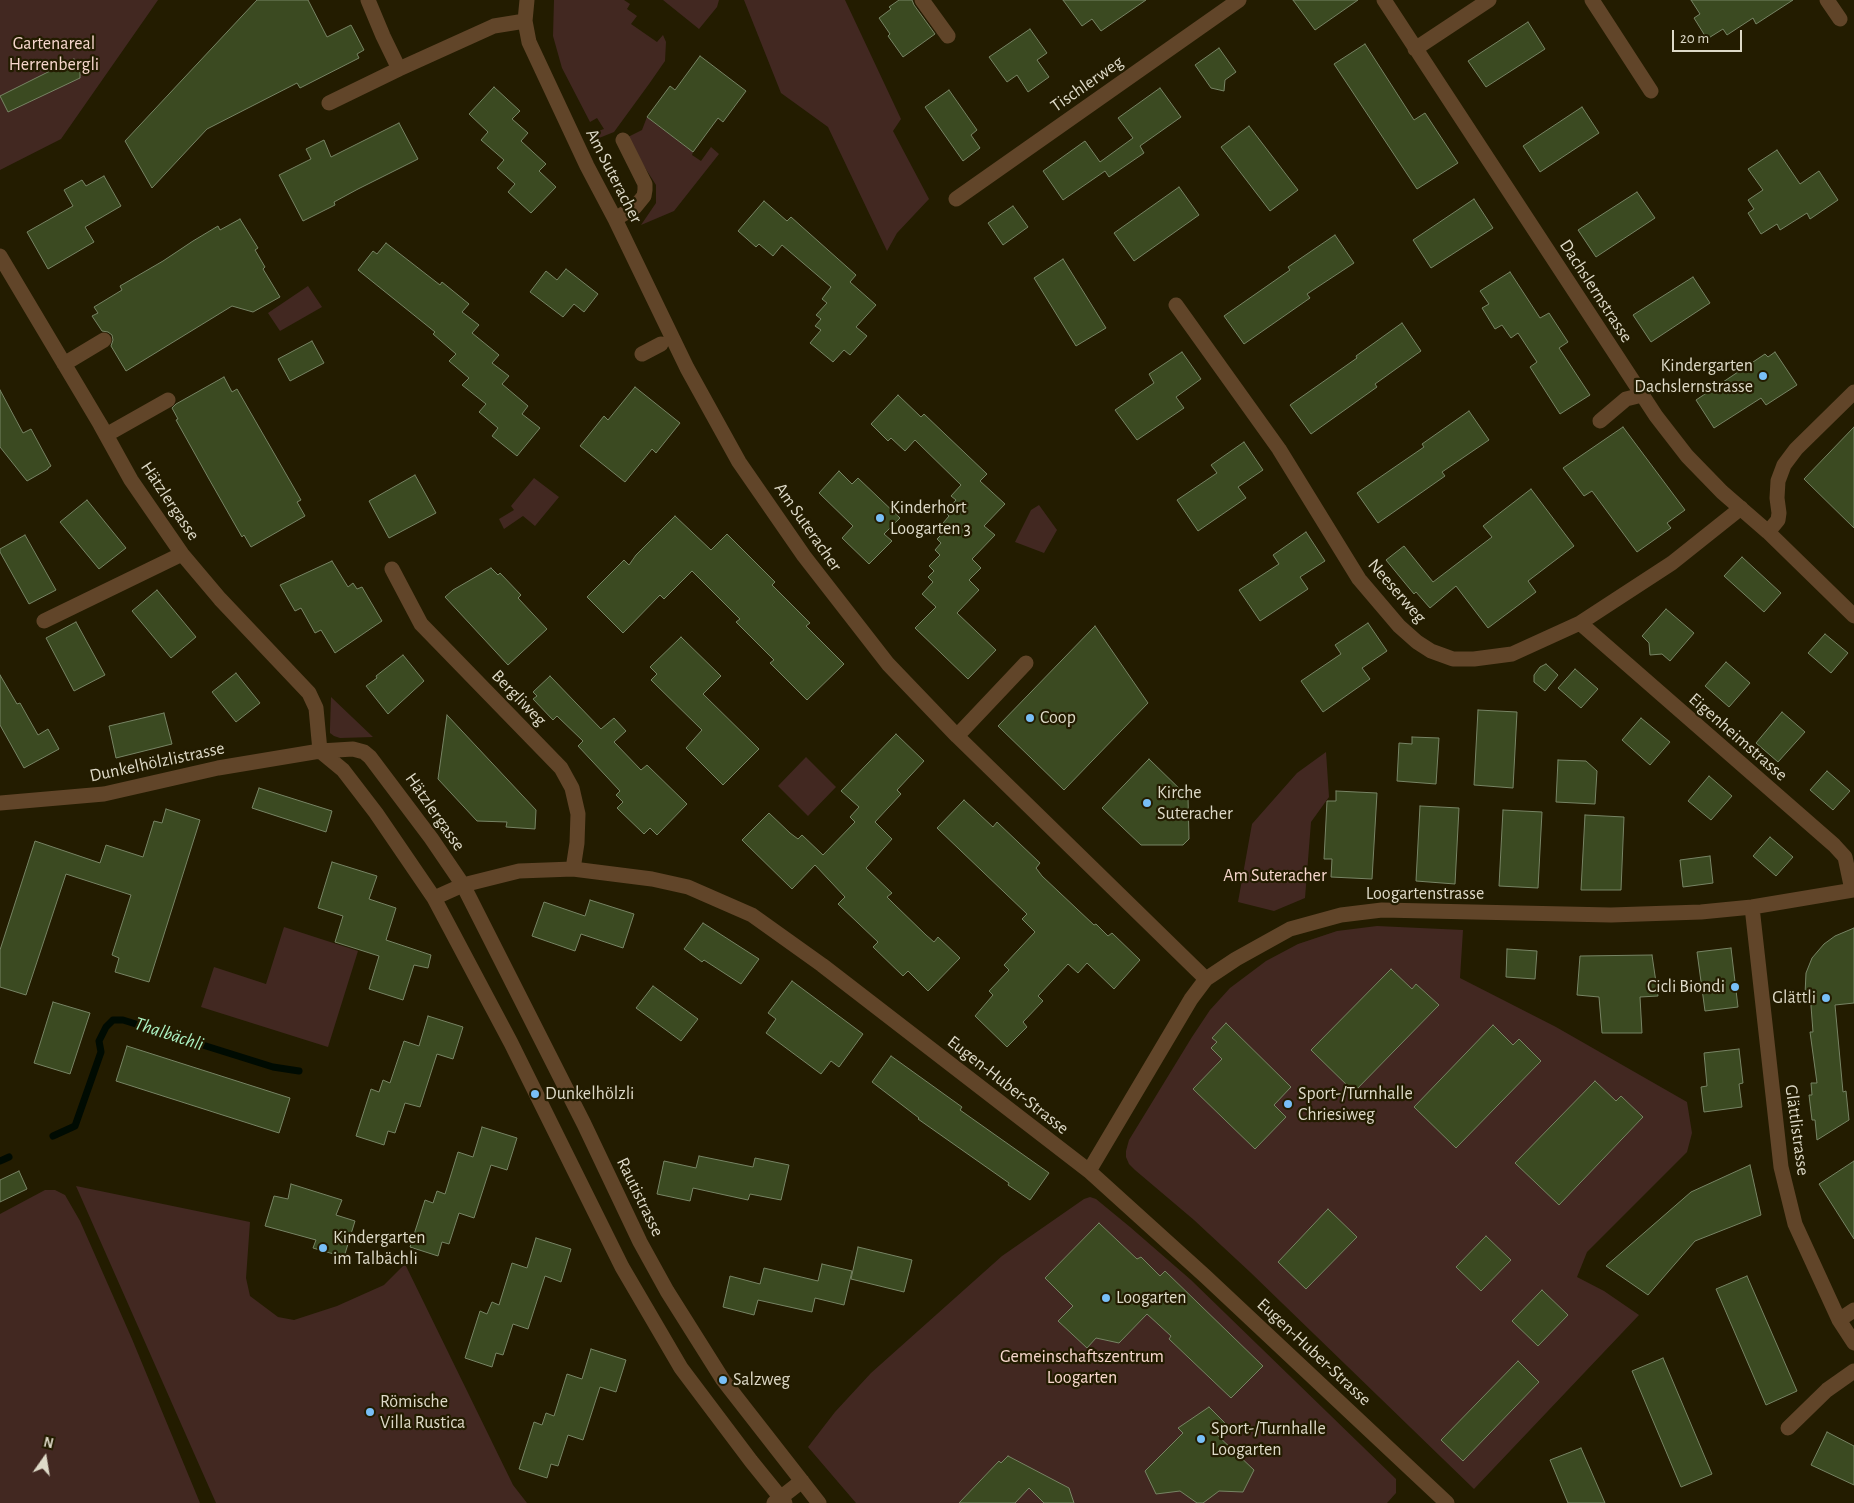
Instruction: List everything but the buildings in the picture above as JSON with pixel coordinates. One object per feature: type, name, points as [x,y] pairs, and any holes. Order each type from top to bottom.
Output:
[{"type":"street","points":[[368,0],[382,36],[399,70]]},
{"type":"street","name":"Am Suteracher","points":[[527,0],[525,21],[529,42],[587,166],[615,219],[687,368],[739,462],[804,556],[888,664],[957,736],[1206,979]]},
{"type":"street","points":[[922,0],[948,36]]},
{"type":"street","name":"Tischlerweg","points":[[956,199],[1239,0]]},
{"type":"street","name":"Dachslernstrasse","points":[[1384,0],[1656,416],[1688,456],[1722,492],[1768,532],[1854,616]]},
{"type":"street","points":[[1415,49],[1489,0]]},
{"type":"street","points":[[1592,0],[1651,91]]},
{"type":"street","points":[[1827,0],[1840,19]]},
{"type":"street","points":[[329,103],[494,26],[525,21]]},
{"type":"street","points":[[615,219],[635,206],[644,196],[645,190],[645,184],[623,140]]},
{"type":"street","name":"Hätzlergasse","points":[[0,256],[131,480],[182,554],[220,599],[309,693],[316,708],[320,751],[353,749],[364,752],[370,757],[432,838],[463,885]]},
{"type":"street","name":"Neeserweg","points":[[1176,305],[1279,448],[1359,579],[1399,626],[1416,642],[1453,659],[1492,658],[1512,654],[1580,623],[1672,563],[1741,508]]},
{"type":"street","points":[[64,364],[104,340]]},
{"type":"street","points":[[642,354],[661,344]]},
{"type":"street","points":[[1768,532],[1778,520],[1780,512],[1778,481],[1784,465],[1796,449],[1854,392]]},
{"type":"street","points":[[1600,421],[1626,399],[1642,395]]},
{"type":"street","points":[[106,435],[168,400]]},
{"type":"street","points":[[44,621],[182,554]]},
{"type":"street","name":"Bergliweg","points":[[392,569],[421,624],[561,768],[572,788],[578,814],[577,843],[573,869]]},
{"type":"street","name":"Eigenheimstrasse","points":[[1580,623],[1834,845],[1846,857],[1853,890]]},
{"type":"street","points":[[957,736],[1026,663]]},
{"type":"street","points":[[320,751],[343,770],[365,798],[406,854],[434,898],[511,1043],[622,1267],[681,1368],[780,1501],[802,1481]]},
{"type":"street","name":"Dunkelhölzlistrasse","points":[[0,803],[104,794],[218,768],[320,751]]},
{"type":"street","name":"Eugen-Huber-Strasse","points":[[434,898],[463,885],[519,870],[573,869],[652,879],[688,887],[752,915],[822,965],[1089,1171],[1206,1276],[1448,1503]]},
{"type":"street","name":"Rautistrasse","points":[[463,885],[584,1124],[640,1242],[667,1291],[724,1380],[819,1503]]},
{"type":"street","name":"Loogartenstrasse","points":[[1089,1171],[1191,999],[1206,979],[1236,958],[1290,929],[1349,914],[1382,910],[1611,914],[1700,912],[1752,907],[1853,890]]},
{"type":"street","name":"Glättlistrasse","points":[[1752,907],[1781,1167],[1795,1224],[1839,1320],[1854,1343]]},
{"type":"street","points":[[1839,1320],[1854,1310]]},
{"type":"street","points":[[1788,1428],[1827,1390],[1854,1371]]},
{"type":"green space","name":"Gartenareal Herrenbergli","points":[[0,0],[158,0],[61,139],[0,170]]},
{"type":"green space","points":[[554,0],[624,0],[630,4],[627,9],[637,16],[631,24],[657,42],[663,35],[666,42],[665,61],[649,84],[614,132],[599,138],[595,132],[604,129],[597,118],[590,122],[562,68],[553,36]]},
{"type":"green space","points":[[663,0],[719,0],[717,7],[699,29]]},
{"type":"green space","points":[[744,0],[845,0],[901,119],[893,131],[929,199],[897,233],[887,251],[828,127],[781,93]]},
{"type":"green space","points":[[647,117],[693,152],[692,155],[701,161],[711,147],[719,154],[674,211],[641,225],[656,203],[656,185],[626,138],[642,130]]},
{"type":"green space","points":[[308,286],[322,307],[280,331],[268,313]]},
{"type":"green space","points":[[534,478],[559,497],[535,526],[523,516],[504,529],[499,519],[514,510],[511,506]]},
{"type":"green space","points":[[1039,505],[1057,530],[1044,553],[1015,542],[1031,510]]},
{"type":"green space","points":[[331,697],[373,737],[340,738],[330,733]]},
{"type":"green space","name":"Am Suteracher","points":[[1326,752],[1329,797],[1311,822],[1305,898],[1274,911],[1238,902],[1252,824],[1297,773]]},
{"type":"green space","points":[[806,757],[836,787],[808,816],[778,786]]},
{"type":"green space","points":[[1377,926],[1463,930],[1460,978],[1556,1027],[1687,1102],[1692,1133],[1687,1152],[1587,1252],[1577,1277],[1604,1291],[1639,1315],[1474,1489],[1250,1272],[1194,1220],[1135,1170],[1129,1164],[1126,1157],[1129,1140],[1192,1037],[1210,1010],[1230,988],[1266,961],[1298,944],[1337,931]]},
{"type":"green space","points":[[284,927],[358,951],[328,1047],[201,1007],[214,967],[266,984]]},
{"type":"green space","points":[[76,1186],[250,1222],[246,1278],[250,1296],[278,1317],[294,1320],[337,1306],[384,1285],[405,1264],[513,1485],[527,1503],[216,1503]]},
{"type":"green space","points":[[45,1190],[55,1190],[65,1195],[80,1221],[132,1339],[200,1503],[0,1503],[0,1214]]},
{"type":"green space","name":"Gemeinschaftszentrum Loogarten","points":[[1090,1197],[1096,1199],[1191,1280],[1396,1479],[1396,1493],[1387,1503],[856,1503],[808,1447],[835,1412],[871,1373],[1002,1256],[1084,1199]]},
{"type":"waterway","name":"Thalbächli","points":[[53,1136],[75,1126],[101,1052],[99,1041],[106,1027],[113,1020],[123,1020],[273,1067],[299,1071]]},
{"type":"waterway","name":"Thalbächli","points":[[0,1161],[9,1157]]},
{"type":"place","name":"Kindergarten Dachslernstrasse","points":[[1763,376]]},
{"type":"place","name":"Kinderhort Loogarten 3","points":[[880,518]]},
{"type":"place","name":"Coop","points":[[1030,718]]},
{"type":"place","name":"Kirche Suteracher","points":[[1147,803]]},
{"type":"place","name":"Cicli Biondi","points":[[1735,987]]},
{"type":"place","name":"Glättli","points":[[1826,998]]},
{"type":"place","name":"Dunkelhölzli","points":[[535,1094]]},
{"type":"place","name":"Sport-/Turnhalle Chriesiweg","points":[[1288,1104]]},
{"type":"place","name":"Kindergarten im Talbächli","points":[[323,1248]]},
{"type":"place","name":"Loogarten","points":[[1106,1298]]},
{"type":"place","name":"Salzweg","points":[[723,1380]]},
{"type":"place","name":"Römische Villa Rustica","points":[[370,1412]]},
{"type":"place","name":"Sport-/Turnhalle Loogarten","points":[[1201,1439]]}]
